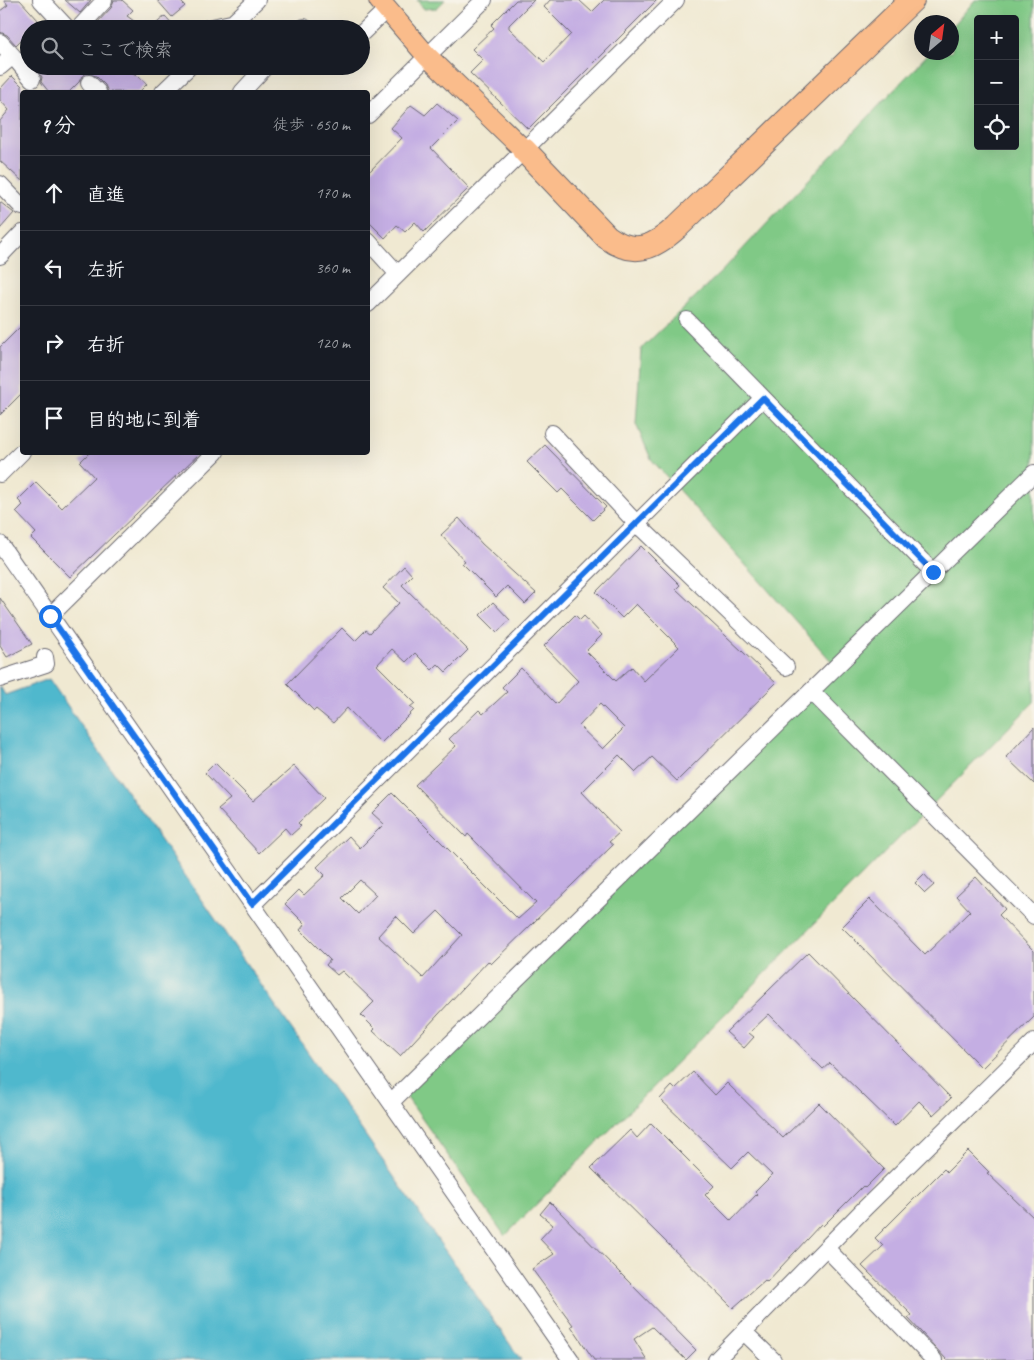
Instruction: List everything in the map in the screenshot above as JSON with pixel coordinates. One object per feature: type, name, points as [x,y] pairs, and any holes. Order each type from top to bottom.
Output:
[{"type":"highway","points":[[524,150],[607,237],[618,245],[633,249],[648,246],[664,239],[677,227],[912,0]]},
{"type":"main road","points":[[383,5],[427,56],[524,150]]},
{"type":"street","points":[[41,0],[60,20]]},
{"type":"street","points":[[235,20],[257,0]]},
{"type":"street","points":[[370,112],[484,0]]},
{"type":"street","points":[[370,302],[676,0]]},
{"type":"street","points":[[86,20],[104,1]]},
{"type":"street","points":[[370,22],[383,5]]},
{"type":"street","points":[[0,42],[20,64]]},
{"type":"street","points":[[0,67],[13,56]]},
{"type":"street","points":[[165,90],[181,75]]},
{"type":"street","points":[[244,90],[258,75]]},
{"type":"street","points":[[2,180],[20,204]]},
{"type":"street","points":[[0,256],[20,235]]},
{"type":"street","points":[[370,243],[398,274]]},
{"type":"street","points":[[687,320],[933,572]]},
{"type":"street","points":[[252,904],[763,398]]},
{"type":"street","points":[[552,433],[636,524],[786,667]]},
{"type":"street","points":[[0,474],[20,454]]},
{"type":"street","points":[[50,616],[213,455]]},
{"type":"street","points":[[391,1102],[1034,473]]},
{"type":"street","points":[[0,544],[571,1360]]},
{"type":"street","points":[[0,679],[46,664],[45,657]]},
{"type":"street","points":[[811,691],[1034,916]]},
{"type":"street","points":[[716,1360],[1034,1042]]},
{"type":"street","points":[[826,1248],[934,1360]]},
{"type":"street","points":[[744,1332],[773,1360]]},
{"type":"green space","points":[[417,0],[445,0],[437,8],[424,9]]},
{"type":"green space","points":[[975,0],[1034,0],[1034,702],[505,1236],[403,1092],[833,663],[651,459],[636,424],[641,349],[722,271],[922,60],[959,60],[959,19]]},
{"type":"water","points":[[49,679],[521,1360],[0,1360],[0,686],[5,695]]},
{"type":"building","points":[[4,0],[20,0],[38,20],[20,20],[20,41],[16,45],[7,35],[0,32],[0,11],[8,5]]},
{"type":"building","points":[[65,0],[91,0],[80,13]]},
{"type":"building","points":[[114,0],[122,0],[133,10],[127,16],[133,20],[100,20],[111,8]]},
{"type":"building","points":[[157,0],[179,0],[185,6],[172,17]]},
{"type":"building","points":[[516,0],[534,0],[509,25],[509,28],[544,62],[571,34],[544,7],[550,0],[579,0],[592,12],[604,0],[657,0],[528,129],[470,73],[483,60],[472,49],[494,28],[491,25]]},
{"type":"building","points":[[165,16],[169,20],[160,20]]},
{"type":"building","points":[[41,75],[84,75],[71,90],[47,90],[41,82]]},
{"type":"building","points":[[93,75],[136,75],[147,84],[141,90],[107,90]]},
{"type":"building","points":[[12,76],[22,86],[22,90],[20,90],[20,179],[0,161],[0,121],[9,110],[0,100],[0,89]]},
{"type":"building","points":[[437,103],[458,121],[431,148],[469,188],[424,232],[415,222],[405,232],[397,225],[385,238],[370,223],[370,171],[402,138],[391,128],[411,105],[425,115]]},
{"type":"building","points":[[0,202],[14,213],[0,229]]},
{"type":"building","points":[[20,327],[20,395],[0,415],[0,347]]},
{"type":"building","points":[[545,445],[606,507],[593,520],[562,489],[558,493],[527,462]]},
{"type":"building","points":[[87,455],[198,455],[70,577],[31,538],[36,533],[16,512],[23,505],[18,500],[36,482],[62,508],[94,477],[80,462]]},
{"type":"building","points":[[459,518],[482,544],[536,593],[525,604],[507,586],[496,597],[462,563],[465,561],[441,535]]},
{"type":"building","points":[[641,546],[680,585],[676,589],[776,683],[677,781],[652,757],[636,772],[619,755],[582,792],[620,832],[609,842],[613,845],[491,964],[488,961],[400,1056],[373,1031],[375,1029],[361,1015],[374,1002],[342,971],[337,975],[326,965],[330,960],[300,930],[305,924],[285,904],[299,890],[304,895],[325,875],[317,867],[349,836],[360,848],[384,824],[372,813],[392,793],[518,919],[536,903],[468,834],[466,837],[415,785],[456,746],[449,739],[479,710],[483,714],[507,692],[502,687],[521,668],[556,704],[578,681],[544,646],[575,615],[580,620],[584,616],[602,635],[586,651],[616,681],[632,667],[644,681],[679,647],[636,604],[622,618],[596,592]],"holes":[[[600,704],[624,728],[603,749],[579,726]],[[360,880],[376,895],[358,914],[342,898]],[[438,911],[462,935],[423,978],[378,936],[396,916],[414,934]]]},
{"type":"building","points":[[404,566],[412,575],[402,585],[468,650],[446,672],[438,664],[432,670],[415,653],[406,662],[392,649],[377,665],[415,703],[410,707],[414,710],[381,743],[347,708],[333,723],[316,709],[314,711],[287,684],[342,628],[355,641],[366,630],[370,633],[399,603],[383,588]]},
{"type":"building","points":[[0,598],[32,644],[7,657],[0,646]]},
{"type":"building","points":[[493,602],[510,620],[497,632],[480,615]]},
{"type":"building","points":[[1034,727],[1034,784],[1006,757]]},
{"type":"building","points":[[215,763],[253,801],[294,766],[324,798],[298,823],[301,826],[291,835],[285,828],[259,853],[218,809],[230,799],[205,773]]},
{"type":"building","points":[[924,874],[934,885],[925,893],[915,883]]},
{"type":"building","points":[[976,877],[1005,909],[999,915],[1034,951],[1034,1017],[982,1068],[842,927],[870,899],[925,955],[970,911],[956,896]]},
{"type":"building","points":[[808,952],[951,1098],[933,1115],[919,1101],[895,1126],[830,1063],[823,1069],[769,1014],[749,1033],[754,1037],[744,1048],[726,1032]]},
{"type":"building","points":[[693,1072],[715,1095],[727,1083],[783,1138],[819,1103],[884,1169],[865,1188],[863,1186],[823,1226],[821,1224],[767,1282],[765,1280],[733,1308],[591,1168],[630,1130],[637,1138],[651,1123],[714,1186],[705,1195],[731,1221],[772,1175],[748,1152],[732,1168],[660,1099],[672,1086],[675,1089]]},
{"type":"building","points":[[968,1151],[989,1172],[987,1173],[1034,1218],[1034,1360],[947,1360],[908,1318],[912,1315],[862,1266],[883,1246],[875,1238],[944,1169],[947,1172]]},
{"type":"building","points":[[550,1202],[696,1350],[686,1360],[652,1327],[634,1339],[647,1360],[594,1360],[571,1326],[573,1325],[532,1269],[554,1254],[540,1239],[553,1225],[540,1214]]},
{"type":"route","points":[[50,616],[252,904],[763,398],[933,572]]}]
